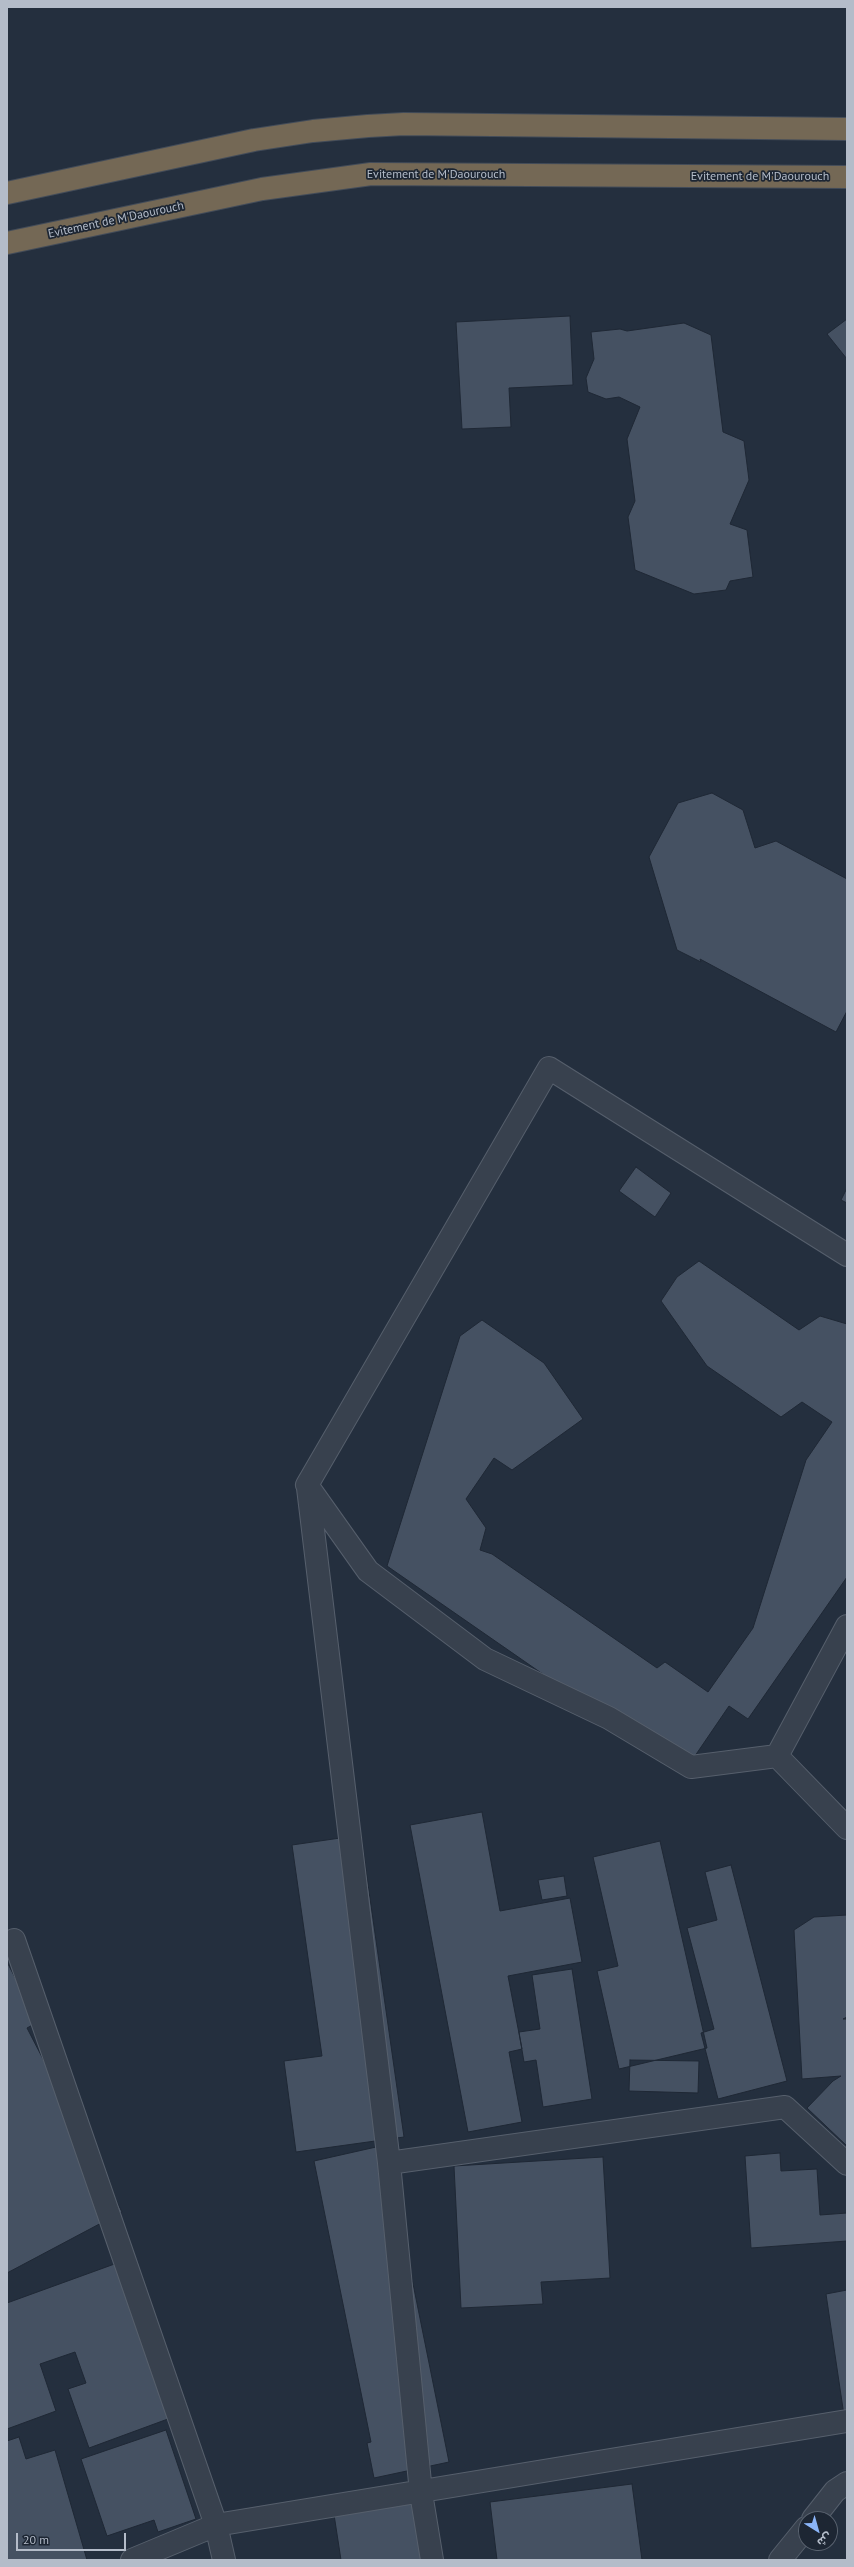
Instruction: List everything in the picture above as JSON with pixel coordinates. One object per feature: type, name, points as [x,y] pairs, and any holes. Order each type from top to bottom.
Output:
[{"type":"highway","points":[[7,193],[254,140],[313,131],[368,126],[404,124],[847,129]]},
{"type":"highway","name":"Evitement de M'Daourouch","points":[[7,243],[262,189],[371,174],[847,177]]},
{"type":"street","points":[[432,2560],[421,2493],[389,2163],[307,1485],[548,1068],[847,1255]]},
{"type":"street","points":[[307,1485],[368,1571],[485,1658],[609,1718],[691,1767],[777,1756]]},
{"type":"street","points":[[777,1756],[847,1626]]},
{"type":"street","points":[[777,1756],[847,1828]]},
{"type":"street","points":[[14,1940],[216,2525],[224,2560]]},
{"type":"street","points":[[389,2163],[784,2107],[847,2164]]},
{"type":"street","points":[[132,2560],[216,2525],[421,2493],[847,2421]]},
{"type":"street","points":[[819,2511],[835,2491],[847,2483]]},
{"type":"street","points":[[780,2560],[798,2538]]},
{"type":"building","points":[[570,316],[573,385],[509,388],[511,427],[462,429],[456,322]]},
{"type":"building","points":[[847,319],[847,359],[827,334]]},
{"type":"building","points":[[684,323],[711,335],[723,432],[744,441],[749,480],[730,524],[747,530],[753,577],[730,581],[726,590],[694,594],[635,570],[628,517],[635,501],[627,439],[640,407],[619,397],[606,399],[588,392],[586,378],[594,359],[591,332],[620,329],[627,331]]},
{"type":"building","points":[[712,793],[743,810],[755,848],[776,841],[847,879],[847,1011],[836,1032],[700,959],[701,962],[677,950],[649,857],[678,803]]},
{"type":"building","points":[[636,1167],[671,1193],[655,1217],[619,1191]]},
{"type":"building","points":[[847,1188],[847,1203],[841,1200]]},
{"type":"building","points":[[699,1261],[799,1330],[820,1316],[847,1324],[847,1577],[748,1719],[729,1706],[684,1772],[387,1566],[460,1336],[482,1320],[544,1363],[583,1419],[512,1470],[494,1458],[466,1499],[486,1528],[480,1550],[492,1554],[657,1668],[665,1662],[708,1692],[753,1628],[806,1460],[832,1422],[802,1402],[781,1417],[707,1366],[661,1301],[677,1277]]},
{"type":"building","points":[[482,1812],[500,1911],[570,1898],[582,1962],[508,1976],[522,2049],[509,2052],[522,2122],[468,2132],[410,1825]]},
{"type":"building","points":[[361,1835],[404,2137],[296,2152],[284,2061],[322,2056],[292,1845]]},
{"type":"building","points":[[660,1841],[707,2048],[619,2069],[597,1971],[618,1966],[593,1857]]},
{"type":"building","points":[[731,1865],[787,2081],[718,2099],[701,2033],[714,2029],[687,1928],[717,1920],[705,1872]]},
{"type":"building","points":[[564,1876],[567,1896],[542,1900],[538,1880]]},
{"type":"building","points":[[847,1915],[847,2017],[843,2019],[847,2019],[847,2146],[807,2108],[833,2081],[841,2076],[802,2079],[794,1930],[814,1917]]},
{"type":"building","points":[[7,1962],[38,2022],[27,2028],[122,2212],[7,2273]]},
{"type":"building","points":[[572,1969],[592,2099],[543,2107],[536,2060],[524,2062],[519,2032],[540,2029],[532,1975]]},
{"type":"building","points":[[630,2060],[699,2061],[698,2093],[629,2091]]},
{"type":"building","points":[[385,2145],[449,2462],[374,2478],[367,2443],[371,2442],[314,2161]]},
{"type":"building","points":[[780,2153],[781,2171],[817,2169],[820,2215],[847,2213],[847,2241],[751,2248],[745,2156]]},
{"type":"building","points":[[603,2157],[610,2278],[541,2282],[543,2304],[461,2308],[454,2166]]},
{"type":"building","points":[[120,2262],[176,2416],[89,2448],[68,2389],[86,2383],[75,2352],[40,2364],[56,2411],[7,2429],[7,2303]]},
{"type":"building","points":[[847,2290],[847,2429],[846,2429],[826,2294]]},
{"type":"building","points":[[166,2430],[196,2519],[158,2532],[154,2520],[107,2536],[81,2459]]},
{"type":"building","points":[[19,2437],[26,2459],[55,2450],[87,2560],[7,2560],[7,2441]]},
{"type":"building","points":[[632,2484],[642,2560],[497,2560],[490,2502]]},
{"type":"building","points":[[424,2494],[434,2560],[341,2560],[333,2508]]}]
